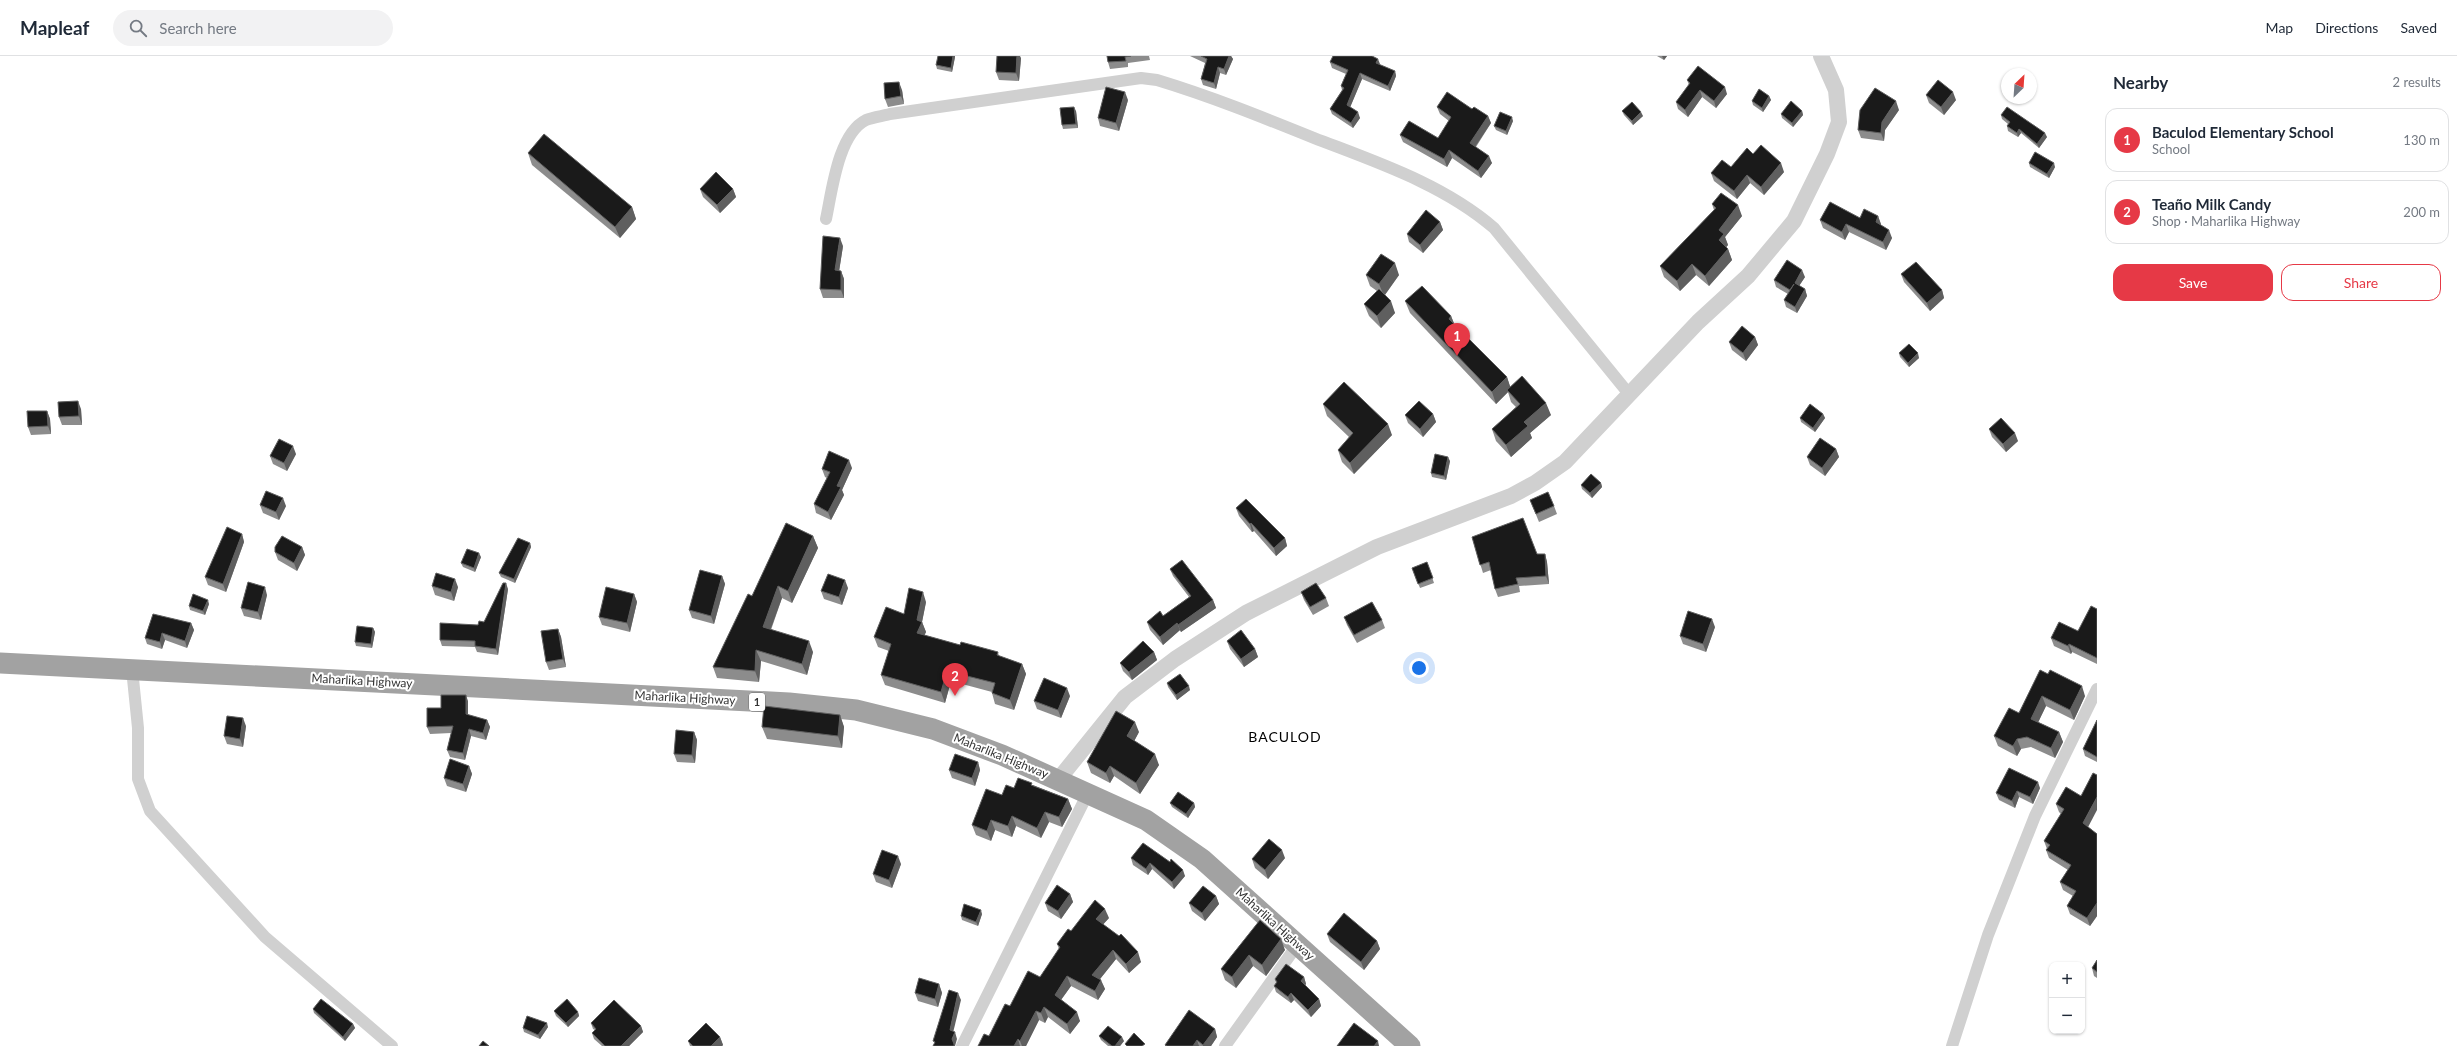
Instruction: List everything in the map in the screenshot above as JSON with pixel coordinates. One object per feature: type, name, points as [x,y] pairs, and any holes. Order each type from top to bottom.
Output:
[{"type":"highway","name":"Maharlika Highway","points":[[0,663],[789,703],[856,710],[933,729],[1002,755],[1146,820],[1202,859],[1410,1046]]},
{"type":"street","points":[[1058,780],[1125,697],[1175,659],[1246,613],[1369,550],[1511,496],[1535,483],[1566,462],[1698,322],[1748,276],[1794,221],[1827,154],[1838,122],[1836,90],[1821,56]]},
{"type":"street","points":[[826,219],[838,164],[848,138],[866,120],[890,114],[1141,78],[1157,80],[1369,159],[1448,195],[1474,211],[1494,228],[1629,394]]},
{"type":"street","points":[[132,669],[138,728],[138,779],[150,811],[265,937],[392,1046]]},
{"type":"street","points":[[1952,1046],[1988,935],[2035,816],[2097,689]]},
{"type":"street","points":[[962,1046],[1088,793]]},
{"type":"street","points":[[1225,1046],[1298,944]]},
{"type":"building","points":[[938,56],[953,56],[951,68],[936,65]]},
{"type":"building","points":[[997,56],[1017,56],[1016,73],[996,72]]},
{"type":"building","points":[[1107,56],[1131,56],[1125,57],[1126,61],[1108,62]]},
{"type":"building","points":[[1201,56],[1229,56],[1224,69],[1218,67],[1214,83],[1201,79],[1207,59]]},
{"type":"building","points":[[1333,56],[1372,56],[1378,59],[1376,63],[1395,71],[1388,86],[1360,73],[1347,105],[1358,112],[1351,123],[1330,109],[1344,88],[1341,86],[1348,70],[1330,62]]},
{"type":"building","points":[[1698,66],[1725,87],[1714,101],[1700,90],[1685,110],[1676,102],[1690,83],[1687,80]]},
{"type":"building","points":[[1938,80],[1953,92],[1941,107],[1926,95]]},
{"type":"building","points":[[899,82],[901,96],[885,99],[884,83]]},
{"type":"building","points":[[1106,87],[1125,92],[1116,123],[1098,118]]},
{"type":"building","points":[[1875,88],[1896,101],[1882,122],[1881,133],[1858,130],[1860,110]]},
{"type":"building","points":[[1759,89],[1769,96],[1762,108],[1752,101]]},
{"type":"building","points":[[1447,92],[1472,109],[1474,107],[1488,116],[1470,143],[1489,156],[1478,171],[1449,150],[1444,159],[1400,135],[1409,121],[1438,138],[1451,117],[1437,107]]},
{"type":"building","points":[[1791,101],[1802,111],[1792,123],[1781,114]]},
{"type":"building","points":[[1632,102],[1641,112],[1632,121],[1622,111]]},
{"type":"building","points":[[1074,107],[1076,124],[1062,125],[1060,108]]},
{"type":"building","points":[[2007,107],[2045,133],[2037,144],[2019,129],[2017,133],[2007,126],[2010,122],[2001,115]]},
{"type":"building","points":[[1500,112],[1512,117],[1506,131],[1494,126]]},
{"type":"building","points":[[544,134],[632,207],[615,227],[528,153]]},
{"type":"building","points":[[1761,145],[1781,163],[1761,187],[1747,175],[1734,191],[1711,173],[1722,160],[1731,167],[1747,148],[1753,154]]},
{"type":"building","points":[[2035,152],[2054,163],[2047,174],[2029,163]]},
{"type":"building","points":[[716,172],[733,189],[717,205],[700,189]]},
{"type":"building","points":[[1721,193],[1738,205],[1719,230],[1724,234],[1719,240],[1728,249],[1705,276],[1692,264],[1677,281],[1660,266],[1716,208],[1712,204]]},
{"type":"building","points":[[1830,202],[1860,218],[1864,209],[1878,216],[1876,222],[1889,230],[1883,242],[1846,224],[1842,232],[1820,220]]},
{"type":"building","points":[[1426,210],[1440,222],[1420,245],[1407,234]]},
{"type":"building","points":[[823,236],[840,238],[835,270],[841,271],[841,290],[820,289]]},
{"type":"building","points":[[1381,254],[1395,263],[1379,284],[1366,275]]},
{"type":"building","points":[[1787,260],[1802,270],[1795,283],[1805,289],[1795,307],[1784,300],[1794,284],[1790,290],[1774,280]]},
{"type":"building","points":[[1916,262],[1942,290],[1927,303],[1901,274]]},
{"type":"building","points":[[1422,286],[1451,316],[1449,319],[1507,377],[1492,392],[1405,301]]},
{"type":"building","points":[[1379,289],[1391,301],[1377,316],[1364,304]]},
{"type":"building","points":[[1742,326],[1755,337],[1743,353],[1729,342]]},
{"type":"building","points":[[1909,344],[1918,353],[1908,363],[1899,353]]},
{"type":"building","points":[[1522,376],[1546,403],[1524,422],[1528,426],[1506,445],[1492,429],[1520,404],[1507,390]]},
{"type":"building","points":[[1344,382],[1388,424],[1350,463],[1338,450],[1353,433],[1323,404]]},
{"type":"building","points":[[78,401],[79,416],[59,417],[58,402]]},
{"type":"building","points":[[1419,401],[1433,414],[1420,429],[1405,415]]},
{"type":"building","points":[[1810,404],[1823,414],[1813,428],[1800,418]]},
{"type":"building","points":[[27,411],[47,411],[48,426],[28,427]]},
{"type":"building","points":[[2001,418],[2015,433],[2003,444],[1989,429]]},
{"type":"building","points":[[1820,438],[1836,449],[1822,468],[1807,457]]},
{"type":"building","points":[[279,439],[293,446],[284,463],[270,456]]},
{"type":"building","points":[[829,451],[849,460],[837,486],[841,487],[828,512],[814,504],[830,472],[822,469]]},
{"type":"building","points":[[1435,454],[1448,457],[1444,476],[1431,473]]},
{"type":"building","points":[[1591,474],[1601,483],[1590,493],[1581,485]]},
{"type":"building","points":[[266,491],[283,498],[276,512],[260,505]]},
{"type":"building","points":[[1548,492],[1554,506],[1536,514],[1530,500]]},
{"type":"building","points":[[1246,499],[1285,538],[1274,548],[1236,508]]},
{"type":"building","points":[[1523,518],[1537,554],[1545,554],[1546,576],[1516,578],[1518,584],[1495,589],[1489,562],[1480,565],[1472,537]]},
{"type":"building","points":[[786,523],[813,536],[788,591],[778,586],[763,627],[809,641],[802,664],[756,650],[755,671],[713,667],[748,594],[752,596]]},
{"type":"building","points":[[227,527],[242,534],[223,584],[205,577]]},
{"type":"building","points":[[282,536],[302,547],[294,563],[275,552],[275,547]]},
{"type":"building","points":[[518,538],[530,543],[514,579],[499,573]]},
{"type":"building","points":[[467,549],[479,553],[474,568],[461,563]]},
{"type":"building","points":[[1182,560],[1213,600],[1178,625],[1177,623],[1160,637],[1147,622],[1160,611],[1163,616],[1191,596],[1170,569]]},
{"type":"building","points":[[1427,562],[1433,578],[1418,584],[1412,568]]},
{"type":"building","points":[[700,570],[722,576],[711,616],[689,610]]},
{"type":"building","points":[[436,573],[455,579],[451,592],[432,586]]},
{"type":"building","points":[[828,574],[845,580],[839,597],[821,591]]},
{"type":"building","points":[[248,582],[265,587],[258,612],[241,608]]},
{"type":"building","points":[[503,583],[506,583],[496,649],[475,646],[475,641],[440,640],[440,623],[478,625],[479,621],[484,622]]},
{"type":"building","points":[[1316,583],[1326,598],[1310,607],[1301,592]]},
{"type":"building","points":[[606,587],[634,594],[627,623],[599,617]]},
{"type":"building","points":[[909,588],[923,592],[917,620],[922,622],[917,633],[960,645],[961,642],[998,652],[997,655],[1022,664],[1010,700],[992,693],[995,683],[947,671],[941,692],[881,675],[891,644],[874,637],[886,607],[904,614]]},
{"type":"building","points":[[193,594],[208,600],[203,611],[189,606]]},
{"type":"building","points":[[1372,602],[1382,620],[1354,635],[1344,617]]},
{"type":"building","points":[[2091,606],[2097,609],[2097,658],[2069,644],[2068,646],[2051,638],[2059,622],[2078,631]]},
{"type":"building","points":[[1688,611],[1712,619],[1703,644],[1680,636]]},
{"type":"building","points":[[153,614],[191,623],[185,641],[162,633],[160,642],[145,638]]},
{"type":"building","points":[[357,626],[373,628],[371,644],[355,642]]},
{"type":"building","points":[[558,629],[563,659],[546,662],[541,631]]},
{"type":"building","points":[[1241,630],[1255,649],[1241,659],[1227,641]]},
{"type":"building","points":[[1143,641],[1154,652],[1129,672],[1120,663]]},
{"type":"building","points":[[2040,670],[2048,674],[2050,670],[2082,686],[2070,710],[2042,696],[2031,719],[2059,732],[2051,748],[2027,737],[2017,739],[2013,746],[1994,736],[2009,708],[2019,713]]},
{"type":"building","points":[[1180,674],[1189,686],[1176,695],[1167,683]]},
{"type":"building","points":[[1044,678],[1067,688],[1058,710],[1034,701]]},
{"type":"building","points":[[441,695],[466,695],[466,714],[487,720],[483,733],[469,729],[463,753],[447,750],[453,726],[427,727],[427,708],[441,708]]},
{"type":"building","points":[[764,706],[840,715],[838,736],[762,727]]},
{"type":"building","points":[[1116,711],[1135,722],[1127,736],[1155,754],[1136,783],[1110,766],[1106,773],[1087,762]]},
{"type":"building","points":[[227,716],[243,718],[240,739],[224,736]]},
{"type":"building","points":[[2097,720],[2097,757],[2083,749]]},
{"type":"building","points":[[676,730],[694,732],[692,755],[674,754]]},
{"type":"building","points":[[955,754],[978,762],[972,778],[949,770]]},
{"type":"building","points":[[450,759],[469,766],[463,784],[444,778]]},
{"type":"building","points":[[2009,768],[2038,782],[2030,797],[2017,791],[2012,801],[1996,793]]},
{"type":"building","points":[[2093,773],[2097,775],[2097,797],[2083,823],[2097,834],[2097,903],[2087,918],[2067,906],[2076,891],[2060,882],[2071,865],[2046,850],[2050,845],[2044,841],[2064,809],[2056,804],[2066,787],[2081,796]]},
{"type":"building","points":[[1018,778],[1032,783],[1031,785],[1068,799],[1059,817],[1045,812],[1037,828],[1012,816],[1008,826],[991,820],[987,831],[972,825],[986,789],[1002,795],[1006,785],[1014,788]]},
{"type":"building","points":[[1178,792],[1194,803],[1186,814],[1170,803]]},
{"type":"building","points":[[1269,839],[1282,850],[1265,870],[1252,859]]},
{"type":"building","points":[[1143,843],[1170,862],[1171,859],[1183,870],[1172,882],[1150,863],[1146,869],[1131,858]]},
{"type":"building","points":[[882,850],[898,856],[889,880],[873,874]]},
{"type":"building","points":[[1057,885],[1070,894],[1058,911],[1045,903]]},
{"type":"building","points":[[1203,886],[1216,896],[1202,913],[1189,903]]},
{"type":"building","points":[[1095,900],[1105,909],[1096,919],[1119,936],[1121,934],[1138,952],[1126,964],[1113,950],[1092,975],[1101,980],[1095,991],[1067,976],[1055,995],[1077,1012],[1067,1024],[1044,1007],[1041,1013],[1036,1011],[1020,1041],[1018,1039],[1014,1046],[978,1046],[984,1034],[989,1036],[1005,1004],[1010,1006],[1028,971],[1040,977],[1060,947],[1057,944],[1068,929],[1071,931]]},
{"type":"building","points":[[964,904],[981,910],[976,922],[961,916]]},
{"type":"building","points":[[1344,913],[1377,941],[1361,962],[1327,934]]},
{"type":"building","points":[[1260,920],[1281,939],[1262,965],[1249,955],[1232,977],[1221,969]]},
{"type":"building","points":[[2097,960],[2097,972],[2092,968]]},
{"type":"building","points":[[1286,964],[1304,977],[1301,981],[1319,999],[1308,1010],[1291,993],[1288,997],[1274,986],[1277,982],[1275,979]]},
{"type":"building","points":[[919,978],[939,984],[935,999],[915,993]]},
{"type":"building","points":[[949,990],[958,993],[950,1030],[955,1032],[952,1039],[954,1046],[933,1046],[935,1042],[933,1041]]},
{"type":"building","points":[[321,999],[353,1024],[343,1037],[313,1009]]},
{"type":"building","points":[[567,999],[578,1012],[566,1023],[554,1011]]},
{"type":"building","points":[[614,1000],[641,1026],[621,1046],[605,1046],[592,1033],[596,1029],[591,1023]]},
{"type":"building","points":[[1189,1010],[1215,1029],[1203,1045],[1197,1040],[1193,1046],[1165,1045]]},
{"type":"building","points":[[527,1016],[547,1023],[538,1035],[523,1028]]},
{"type":"building","points":[[706,1023],[720,1037],[711,1046],[693,1046],[688,1041]]},
{"type":"building","points":[[1354,1023],[1378,1041],[1374,1046],[1337,1046]]},
{"type":"building","points":[[1108,1026],[1122,1037],[1115,1046],[1112,1046],[1099,1036]]},
{"type":"building","points":[[1134,1033],[1145,1044],[1142,1046],[1127,1046],[1125,1044]]},
{"type":"building","points":[[483,1041],[489,1046],[479,1046]]},
{"type":"place","name":"Baculod Elementary School","points":[[1457,356]]},
{"type":"place","name":"Teaño Milk Candy","points":[[955,696]]},
{"type":"district","name":"BACULOD","points":[[1285,737]]}]
